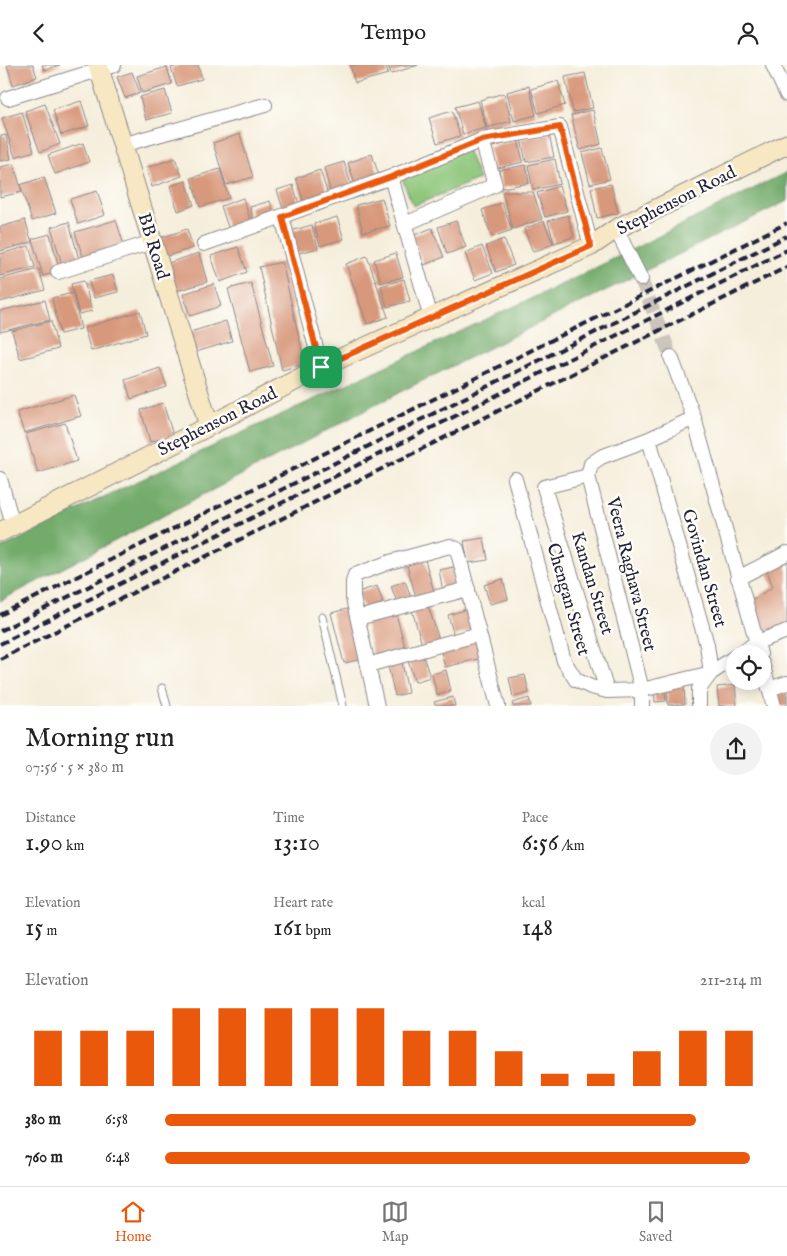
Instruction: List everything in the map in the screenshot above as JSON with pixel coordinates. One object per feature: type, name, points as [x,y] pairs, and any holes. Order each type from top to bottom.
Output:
[{"type":"main road","name":"BB Road","points":[[104,67],[122,145],[209,426]]},
{"type":"main road","name":"Stephenson Road","points":[[6,529],[321,367],[591,246],[616,229],[787,144]]},
{"type":"street","points":[[773,65],[787,95]]},
{"type":"street","points":[[8,98],[104,67]]},
{"type":"street","points":[[122,145],[266,105]]},
{"type":"street","points":[[204,245],[391,177],[482,140],[560,127],[591,246]]},
{"type":"street","points":[[405,223],[495,185],[482,140]]},
{"type":"street","points":[[391,177],[431,318]]},
{"type":"street","points":[[282,217],[321,367]]},
{"type":"street","points":[[616,229],[641,279]]},
{"type":"street","points":[[58,272],[152,242]]},
{"type":"street","points":[[672,357],[694,418],[758,645]]},
{"type":"street","points":[[588,476],[591,464],[601,457],[649,439],[694,418]]},
{"type":"street","name":"Govindan Street","points":[[649,439],[707,645],[711,673]]},
{"type":"street","name":"Kandan Street","points":[[588,476],[544,487],[606,691]]},
{"type":"street","name":"Veera Raghava Street","points":[[588,476],[642,690],[642,706]]},
{"type":"street","points":[[0,479],[6,529]]},
{"type":"street","name":"Chengan Street","points":[[515,479],[564,661],[576,680],[606,691],[642,690],[711,673]]},
{"type":"street","points":[[377,706],[353,598],[355,575],[390,562],[450,546],[457,549],[498,706]]},
{"type":"street","points":[[738,578],[787,553]]},
{"type":"street","points":[[358,618],[468,589]]},
{"type":"street","points":[[764,645],[787,631]]},
{"type":"street","points":[[368,665],[479,634]]},
{"type":"street","points":[[699,706],[699,689],[711,673],[726,663]]},
{"type":"street","points":[[771,688],[787,683]]},
{"type":"street","points":[[769,690],[774,706]]},
{"type":"lane","points":[[322,617],[342,706]]},
{"type":"lane","points":[[162,688],[167,706]]},
{"type":"green space","points":[[467,149],[479,179],[413,206],[401,176]]},
{"type":"green space","points":[[787,172],[787,201],[410,387],[0,601],[0,549],[95,501],[571,280]]},
{"type":"building","points":[[7,65],[33,65],[37,77],[13,85]]},
{"type":"building","points":[[42,65],[60,65],[44,70]]},
{"type":"building","points":[[180,65],[198,65],[202,79],[177,86],[171,68]]},
{"type":"building","points":[[350,65],[386,65],[388,74],[355,83]]},
{"type":"building","points":[[388,65],[418,65],[391,74]]},
{"type":"building","points":[[167,67],[172,84],[142,93],[137,76]]},
{"type":"building","points":[[132,72],[140,93],[125,98],[117,77]]},
{"type":"building","points":[[585,73],[593,108],[573,112],[565,77]]},
{"type":"building","points":[[558,81],[565,105],[538,113],[531,89]]},
{"type":"building","points":[[529,86],[536,115],[514,121],[507,92]]},
{"type":"building","points":[[165,90],[172,113],[146,120],[140,97]]},
{"type":"building","points":[[504,93],[511,121],[487,128],[480,100]]},
{"type":"building","points":[[81,101],[89,126],[61,135],[53,110]]},
{"type":"building","points":[[478,101],[486,128],[463,134],[455,107]]},
{"type":"building","points":[[45,104],[60,144],[40,152],[25,111]]},
{"type":"building","points":[[593,110],[601,144],[580,150],[571,115]]},
{"type":"building","points":[[452,111],[460,136],[437,143],[429,118]]},
{"type":"building","points":[[22,112],[34,151],[15,157],[2,118]]},
{"type":"building","points":[[240,134],[253,177],[226,185],[213,143]]},
{"type":"building","points":[[549,134],[554,157],[526,162],[521,139]]},
{"type":"building","points":[[6,135],[11,159],[0,161],[0,136]]},
{"type":"building","points":[[518,140],[523,162],[494,169],[489,148]]},
{"type":"building","points":[[83,143],[89,162],[55,174],[48,155]]},
{"type":"building","points":[[602,148],[610,179],[590,184],[582,153]]},
{"type":"building","points":[[372,154],[380,179],[356,187],[348,163]]},
{"type":"building","points":[[175,158],[182,176],[152,187],[146,168]]},
{"type":"building","points":[[555,159],[560,184],[533,190],[528,165]]},
{"type":"building","points":[[344,162],[352,188],[331,194],[324,168]]},
{"type":"building","points":[[14,164],[22,192],[0,197],[0,167]]},
{"type":"building","points":[[526,165],[529,183],[502,188],[499,170]]},
{"type":"building","points":[[220,169],[229,198],[200,207],[191,178]]},
{"type":"building","points":[[320,170],[329,198],[305,205],[296,178]]},
{"type":"building","points":[[44,177],[56,213],[32,221],[20,185]]},
{"type":"building","points":[[186,181],[194,205],[178,211],[170,186]]},
{"type":"building","points":[[611,184],[618,213],[597,218],[591,188]]},
{"type":"building","points":[[293,185],[300,207],[284,212],[277,190]]},
{"type":"building","points":[[559,186],[567,211],[545,217],[537,193]]},
{"type":"building","points":[[97,191],[105,215],[78,224],[70,199]]},
{"type":"building","points":[[502,192],[533,192],[542,219],[513,229]]},
{"type":"building","points":[[243,198],[252,225],[230,233],[221,206]]},
{"type":"building","points":[[382,198],[390,226],[363,232],[356,205]]},
{"type":"building","points":[[270,201],[275,218],[254,223],[250,207]]},
{"type":"building","points":[[502,203],[512,230],[492,237],[482,210]]},
{"type":"building","points":[[568,215],[574,237],[554,243],[548,221]]},
{"type":"building","points":[[337,217],[344,239],[320,246],[314,224]]},
{"type":"building","points":[[25,220],[32,242],[0,251],[0,227]]},
{"type":"building","points":[[116,220],[124,245],[83,257],[75,232]]},
{"type":"building","points":[[456,221],[466,247],[447,254],[438,227]]},
{"type":"building","points":[[544,221],[553,244],[533,252],[524,229]]},
{"type":"building","points":[[69,222],[79,260],[62,265],[51,227]]},
{"type":"building","points":[[312,225],[318,248],[296,254],[290,231]]},
{"type":"building","points":[[432,228],[444,257],[424,265],[412,236]]},
{"type":"building","points":[[187,229],[193,248],[163,257],[157,239]]},
{"type":"building","points":[[50,234],[60,271],[43,276],[32,239]]},
{"type":"building","points":[[504,239],[514,265],[496,272],[486,246]]},
{"type":"building","points":[[29,246],[35,267],[0,276],[0,254]]},
{"type":"building","points":[[482,246],[493,273],[475,280],[465,253]]},
{"type":"building","points":[[238,247],[247,272],[220,282],[211,256]]},
{"type":"building","points":[[199,253],[207,282],[173,292],[165,264]]},
{"type":"building","points":[[396,253],[403,277],[381,283],[374,260]]},
{"type":"building","points":[[367,256],[388,317],[367,324],[346,264]]},
{"type":"building","points":[[282,262],[305,364],[282,370],[259,267]]},
{"type":"building","points":[[39,269],[45,290],[0,302],[0,279]]},
{"type":"building","points":[[113,275],[118,292],[94,298],[89,281]]},
{"type":"building","points":[[404,279],[410,301],[387,307],[381,286]]},
{"type":"building","points":[[84,281],[92,311],[79,314],[71,284]]},
{"type":"building","points":[[251,283],[273,366],[250,372],[228,289]]},
{"type":"building","points":[[214,284],[221,306],[190,316],[183,294]]},
{"type":"building","points":[[73,293],[81,329],[60,334],[52,298]]},
{"type":"building","points":[[45,300],[50,320],[0,332],[0,311]]},
{"type":"building","points":[[140,311],[146,334],[91,351],[84,328]]},
{"type":"building","points":[[51,321],[58,349],[20,359],[12,331]]},
{"type":"building","points":[[226,321],[232,341],[193,353],[187,333]]},
{"type":"building","points":[[160,368],[167,387],[131,399],[125,380]]},
{"type":"building","points":[[74,395],[81,416],[24,433],[17,412]]},
{"type":"building","points":[[163,403],[173,435],[150,442],[141,410]]},
{"type":"building","points":[[65,423],[77,461],[38,473],[26,434]]},
{"type":"building","points":[[484,538],[488,560],[468,563],[464,541]]},
{"type":"building","points":[[424,556],[434,592],[416,597],[406,562]]},
{"type":"building","points":[[787,556],[787,627],[762,636],[748,602],[773,587],[766,568]]},
{"type":"building","points":[[458,566],[462,589],[443,592],[439,570]]},
{"type":"building","points":[[503,579],[508,599],[490,604],[484,585]]},
{"type":"building","points":[[405,581],[412,600],[398,605],[391,586]]},
{"type":"building","points":[[377,586],[383,603],[364,610],[358,592]]},
{"type":"building","points":[[428,605],[440,643],[423,648],[412,610]]},
{"type":"building","points":[[351,608],[363,659],[344,663],[331,613]]},
{"type":"building","points":[[468,609],[475,629],[454,636],[448,615]]},
{"type":"building","points":[[395,610],[406,651],[374,659],[364,618]]},
{"type":"building","points":[[477,638],[482,658],[445,667],[440,648]]},
{"type":"building","points":[[423,656],[430,677],[415,682],[408,661]]},
{"type":"building","points":[[402,662],[408,693],[395,696],[388,666]]},
{"type":"building","points":[[446,670],[451,691],[437,695],[432,674]]},
{"type":"building","points":[[525,675],[529,693],[513,697],[509,678]]},
{"type":"building","points":[[684,686],[685,704],[668,705],[667,687]]},
{"type":"building","points":[[726,686],[726,690],[735,690],[737,706],[719,706],[717,687]]},
{"type":"building","points":[[787,687],[787,706],[777,706],[774,691]]},
{"type":"building","points":[[665,689],[666,701],[655,702],[654,690]]},
{"type":"building","points":[[453,697],[455,706],[436,706],[434,702]]},
{"type":"building","points":[[529,698],[531,706],[513,706],[512,703]]},
{"type":"tunnel","points":[[641,279],[671,357]]},
{"type":"railway","points":[[0,615],[787,223]]},
{"type":"railway","points":[[0,631],[787,236]]},
{"type":"railway","points":[[0,644],[787,250]]},
{"type":"railway","points":[[0,659],[787,267]]},
{"type":"route","points":[[560,127],[591,246],[321,367],[282,217],[391,177],[482,140],[560,127]]}]
